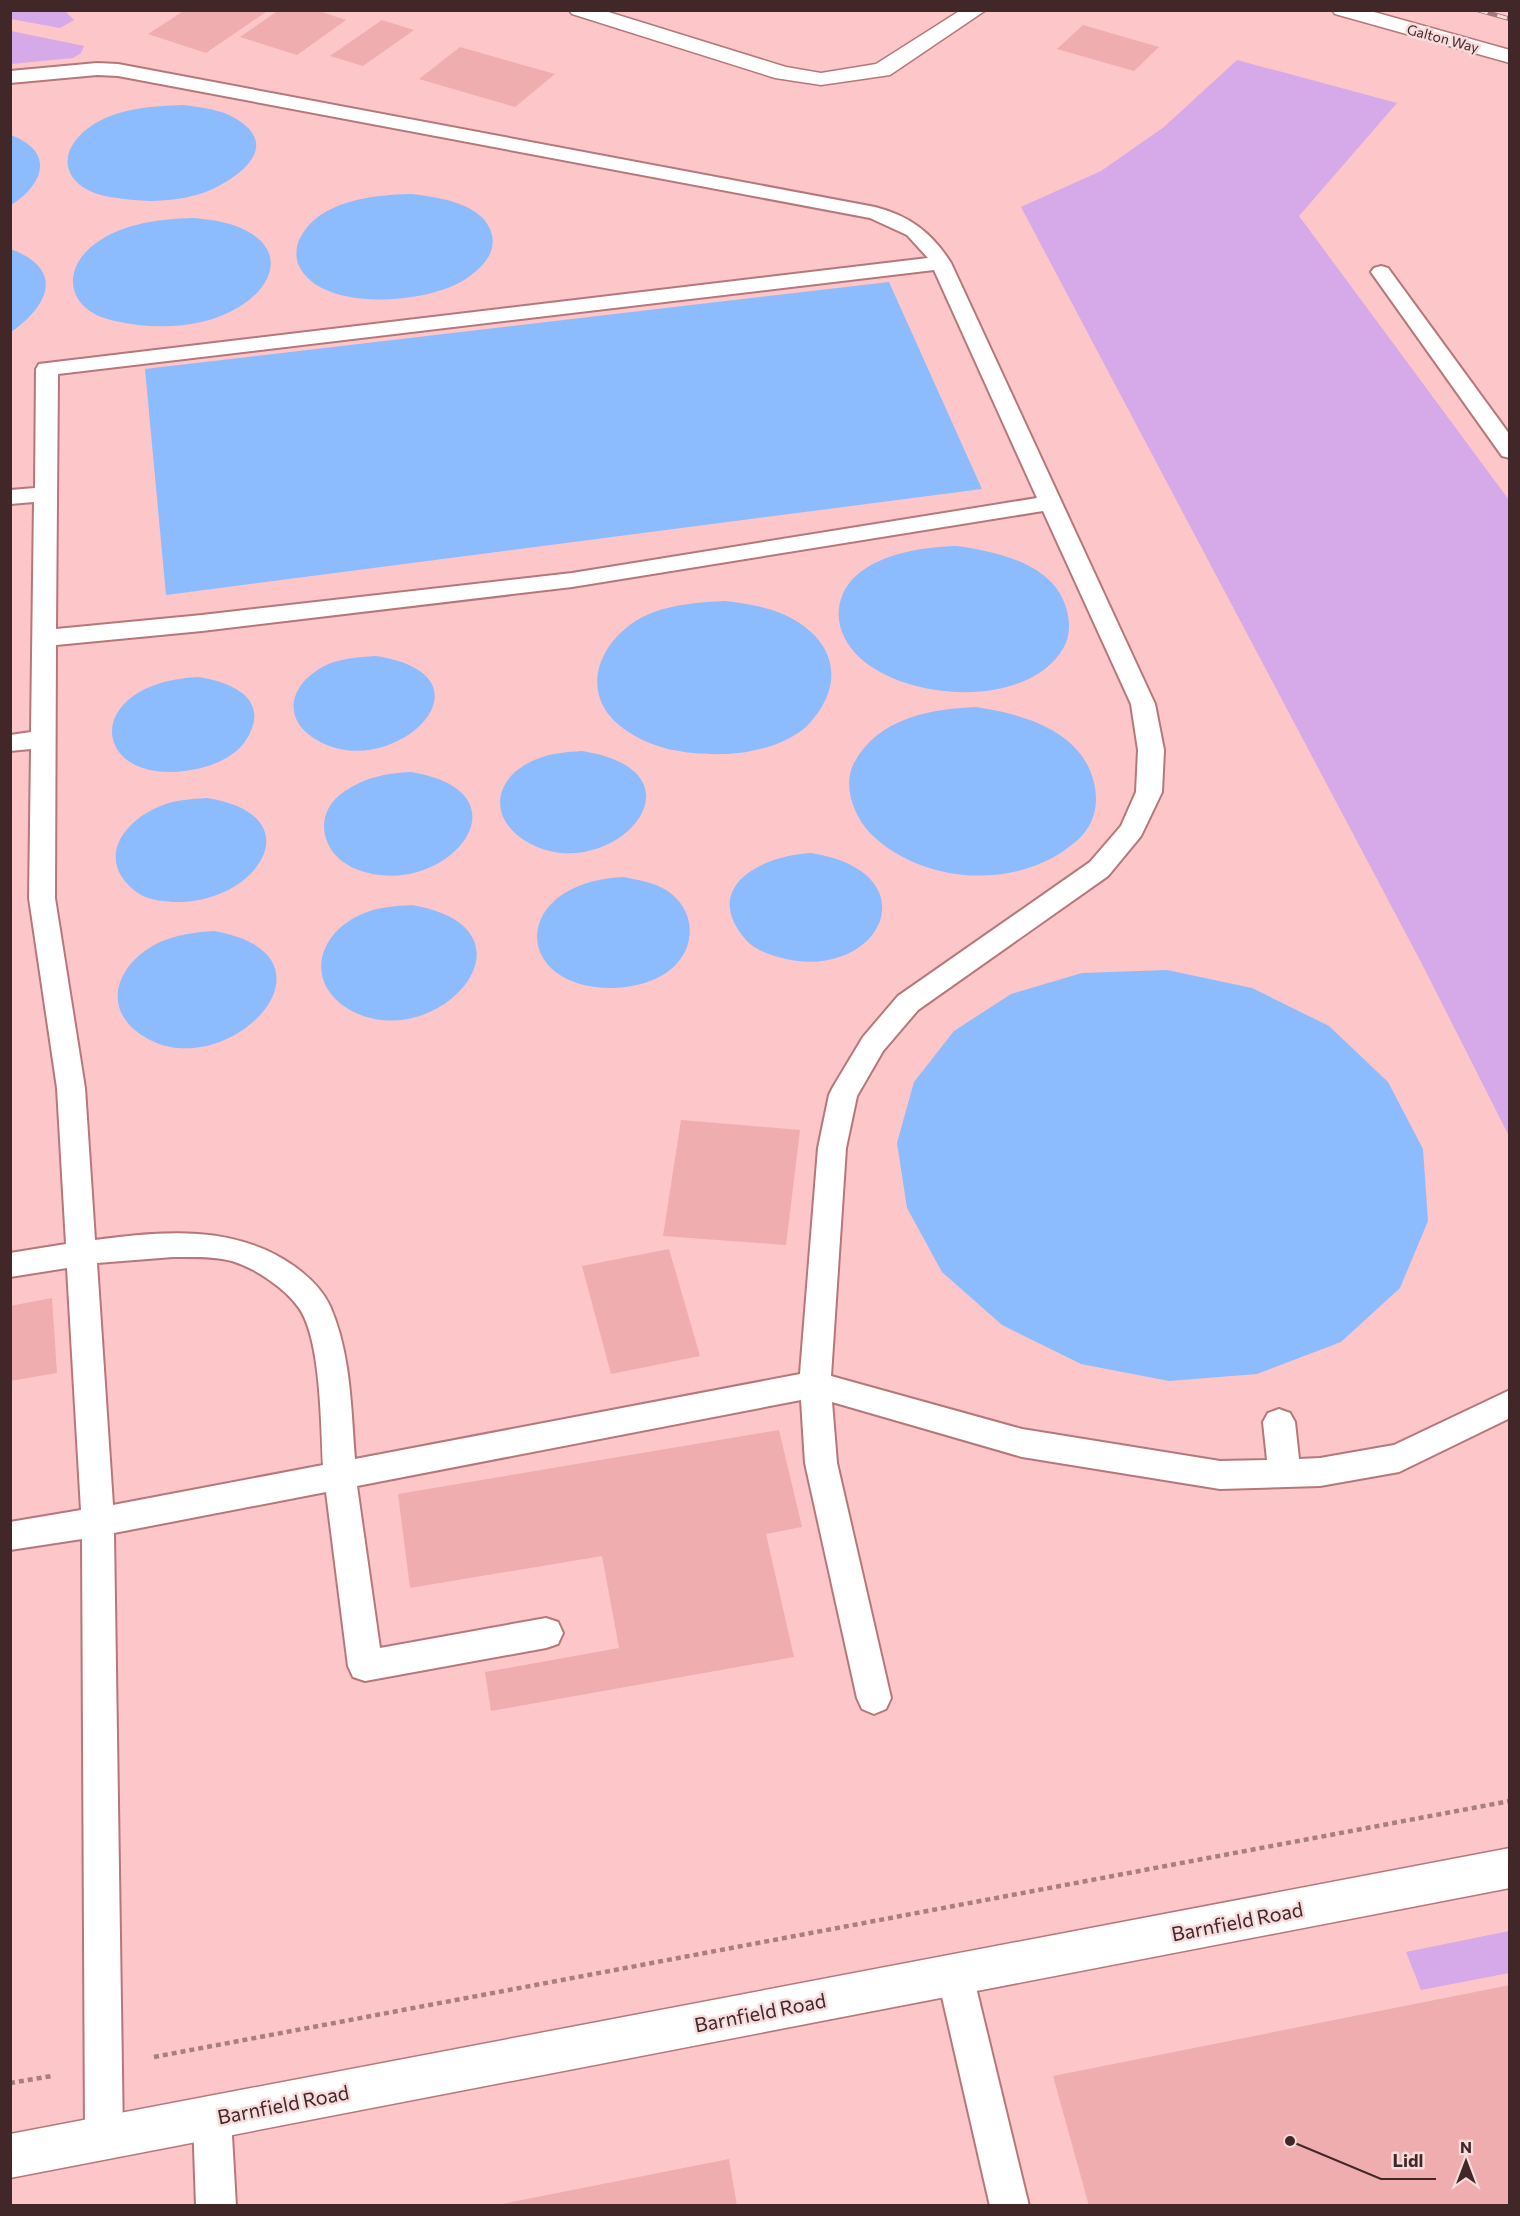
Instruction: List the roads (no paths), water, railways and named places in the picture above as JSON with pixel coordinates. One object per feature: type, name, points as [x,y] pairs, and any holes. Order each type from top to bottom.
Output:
[{"type":"street","points":[[579,10],[783,73],[821,79],[882,70],[976,10]]},
{"type":"street","name":"Galton Way","points":[[1342,10],[1509,57]]},
{"type":"street","name":"Barnfield Road","points":[[10,2156],[1509,1868]]},
{"type":"lane","points":[[10,77],[97,69],[118,70],[875,213],[905,224],[919,234],[926,240],[941,263],[1143,704],[1151,750],[1149,792],[1132,830],[1099,869],[908,1004],[873,1044],[843,1095],[831,1148],[815,1384],[821,1463],[874,1698]]},
{"type":"lane","points":[[104,2139],[98,1522],[71,1088],[42,898],[47,369],[941,263]]},
{"type":"lane","points":[[1381,272],[1509,451]]},
{"type":"lane","points":[[10,497],[46,494]]},
{"type":"lane","points":[[45,638],[202,623],[572,580],[1051,503]]},
{"type":"lane","points":[[10,743],[44,739]]},
{"type":"lane","points":[[10,1265],[81,1254],[174,1245],[230,1248],[284,1273],[314,1305],[330,1360],[340,1476],[365,1666],[546,1633]]},
{"type":"lane","points":[[10,1536],[98,1522],[815,1384],[1022,1443],[1221,1474],[1320,1472],[1399,1458],[1509,1403]]},
{"type":"lane","points":[[1279,1422],[1285,1474]]},
{"type":"lane","points":[[955,1975],[1010,2205]]},
{"type":"lane","points":[[212,2118],[216,2205]]},
{"type":"water","points":[[183,105],[224,113],[246,126],[255,137],[256,149],[243,170],[206,192],[185,198],[164,200],[142,201],[110,197],[94,193],[81,186],[73,178],[68,168],[68,157],[72,146],[94,124],[126,111]]},
{"type":"water","points":[[11,135],[34,150],[39,159],[40,168],[31,188],[11,205]]},
{"type":"water","points":[[411,194],[459,204],[470,209],[488,224],[492,235],[492,248],[484,263],[470,276],[454,286],[432,293],[380,300],[354,298],[330,292],[312,281],[299,266],[296,253],[299,240],[319,216],[348,202],[364,198]]},
{"type":"water","points":[[194,218],[234,225],[247,231],[267,249],[270,270],[266,280],[250,299],[239,307],[210,320],[178,326],[146,326],[98,316],[85,308],[77,298],[73,286],[74,274],[79,261],[102,239],[135,225]]},
{"type":"water","points":[[11,249],[28,257],[39,267],[45,277],[46,288],[35,311],[11,332]]},
{"type":"water","points":[[889,282],[982,489],[166,595],[145,369]]},
{"type":"water","points":[[957,546],[990,552],[1023,563],[1038,571],[1061,595],[1068,616],[1068,634],[1064,647],[1047,667],[1024,681],[996,689],[966,692],[935,690],[906,683],[880,672],[853,651],[844,637],[839,621],[839,605],[850,582],[876,562],[892,556],[926,548]]},
{"type":"water","points":[[725,601],[759,606],[783,614],[807,629],[819,640],[827,654],[831,668],[831,682],[827,697],[819,712],[807,726],[780,743],[727,754],[700,754],[675,750],[650,743],[627,731],[610,716],[600,699],[597,682],[600,665],[608,648],[620,633],[636,621],[654,612],[689,604]]},
{"type":"water","points":[[376,656],[414,667],[432,684],[434,703],[423,722],[403,738],[376,749],[346,750],[317,740],[304,730],[297,720],[294,709],[295,698],[307,678],[331,663]]},
{"type":"water","points":[[198,677],[235,688],[251,703],[254,714],[253,726],[246,740],[237,750],[220,761],[201,768],[164,772],[137,766],[119,752],[112,734],[116,715],[131,697],[159,684]]},
{"type":"water","points":[[976,707],[1030,720],[1064,738],[1077,750],[1087,765],[1094,783],[1095,808],[1085,832],[1059,854],[1036,865],[1012,872],[987,875],[961,875],[936,870],[890,849],[870,833],[855,809],[850,791],[851,772],[864,748],[877,736],[891,726],[924,714]]},
{"type":"water","points":[[582,751],[622,763],[642,781],[646,801],[636,822],[617,839],[591,851],[560,853],[529,843],[515,833],[506,822],[501,810],[500,798],[504,787],[511,776],[537,759],[565,752]]},
{"type":"water","points":[[411,772],[449,784],[468,801],[472,821],[463,842],[445,859],[419,872],[388,876],[356,869],[344,863],[328,844],[325,833],[324,822],[327,810],[334,800],[353,786],[369,779]]},
{"type":"water","points":[[207,798],[240,807],[259,821],[266,838],[263,856],[251,874],[231,888],[206,898],[177,902],[141,895],[127,884],[119,872],[116,859],[117,847],[132,824],[158,807],[176,801]]},
{"type":"water","points":[[811,853],[849,864],[872,881],[882,900],[880,921],[868,940],[847,954],[820,961],[786,959],[759,950],[746,940],[733,921],[730,904],[734,889],[743,877],[757,867],[793,855]]},
{"type":"water","points":[[623,877],[661,887],[676,898],[683,907],[690,929],[689,940],[679,961],[658,978],[637,985],[614,988],[580,984],[556,972],[542,955],[537,936],[543,915],[559,897],[585,884]]},
{"type":"water","points":[[412,905],[453,918],[473,938],[476,961],[466,984],[445,1004],[417,1017],[385,1020],[352,1011],[337,1000],[327,988],[322,974],[322,960],[326,947],[334,934],[346,923],[362,914],[380,908]]},
{"type":"water","points":[[214,931],[255,945],[274,965],[275,989],[262,1013],[239,1033],[209,1045],[175,1048],[143,1036],[129,1024],[120,1011],[118,997],[120,983],[126,970],[149,948],[165,940]]},
{"type":"water","points":[[1167,970],[1252,988],[1329,1026],[1388,1082],[1423,1149],[1428,1221],[1400,1288],[1341,1342],[1257,1374],[1169,1381],[1081,1364],[1002,1325],[942,1272],[907,1208],[897,1143],[914,1082],[954,1031],[1011,994],[1082,973]]},
{"type":"railway","points":[[1478,10],[1510,19]]},
{"type":"place","name":"Lidl","points":[[1290,2141]]}]
